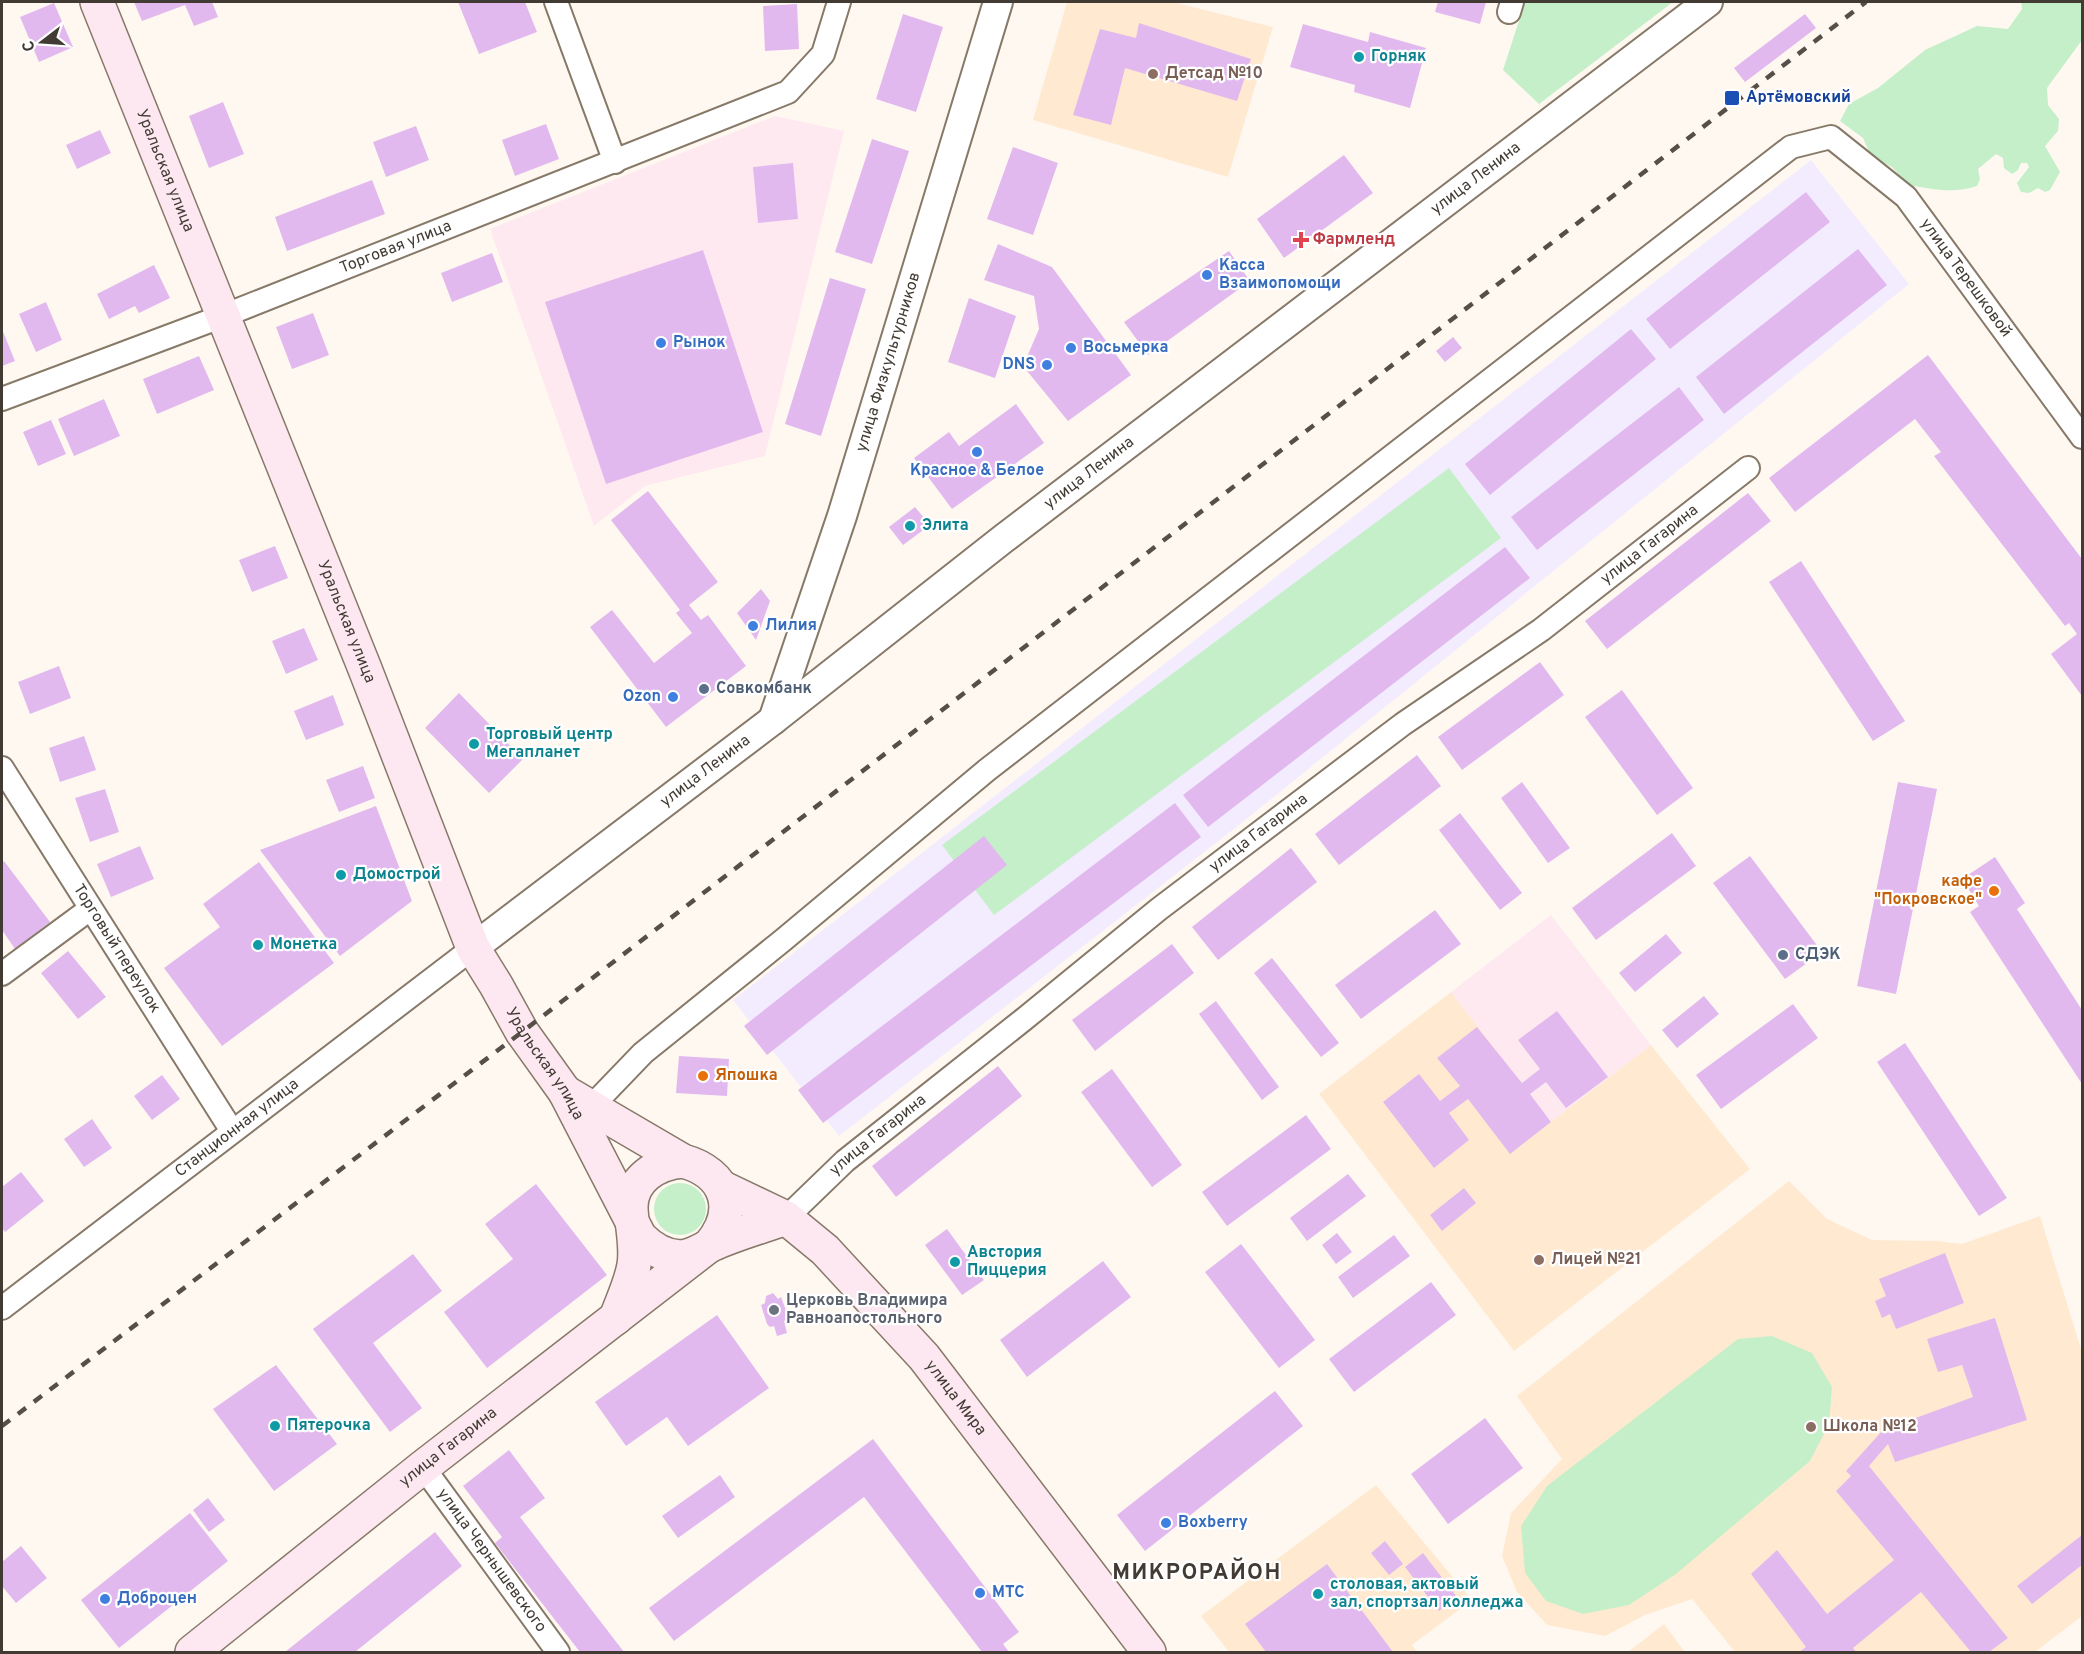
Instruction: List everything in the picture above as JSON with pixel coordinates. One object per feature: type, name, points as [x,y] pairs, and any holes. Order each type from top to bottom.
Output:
[{"type":"main road","name":"Уральская улица","points":[[97,2],[372,687],[473,948],[522,1032],[579,1099],[633,1223]]},
{"type":"main road","points":[[579,1099],[683,1161],[698,1165],[711,1174],[721,1187],[726,1202],[726,1218],[720,1233],[710,1245]]},
{"type":"main road","points":[[616,1318],[634,1264],[631,1208],[634,1192],[642,1179],[653,1169],[668,1163],[683,1161]]},
{"type":"main road","name":"улица Мира","points":[[721,1187],[786,1218],[825,1250],[924,1357],[1149,1653]]},
{"type":"main road","points":[[633,1223],[640,1237],[651,1248],[665,1255],[681,1257],[696,1254],[710,1245],[786,1218]]},
{"type":"main road","name":"улица Гагарина","points":[[192,1653],[423,1467],[710,1245]]},
{"type":"street","points":[[556,2],[615,162]]},
{"type":"street","name":"Торговая улица","points":[[2,399],[223,316],[788,92],[823,54],[839,2]]},
{"type":"street","name":"улица Физкультурников","points":[[773,720],[842,516],[998,2]]},
{"type":"street","name":"улица Ленина","points":[[473,948],[773,720],[1021,525],[1708,2]]},
{"type":"street","name":"улица Терешковой","points":[[579,1099],[643,1053],[782,941],[987,770],[1791,147],[1831,137],[1906,197],[2082,437]]},
{"type":"street","name":"улица Гагарина","points":[[786,1218],[845,1161],[1014,1028],[1159,909],[1403,724],[1541,630],[1748,468]]},
{"type":"street","name":"Торговый переулок","points":[[2,768],[232,1131]]},
{"type":"street","points":[[2,974],[90,909]]},
{"type":"street","name":"Станционная улица","points":[[2,1308],[473,948]]},
{"type":"street","name":"улица Чернышевского","points":[[423,1467],[558,1653]]},
{"type":"shaded area","name":"Детсад №10","points":[[1067,2],[1173,2],[1273,27],[1228,177],[1033,120]]},
{"type":"shaded area","name":"Рынок","points":[[775,116],[844,131],[765,456],[645,486],[594,526],[490,229]]},
{"type":"shaded area","points":[[1811,160],[1909,284],[1239,825],[839,1136],[733,1000]]},
{"type":"shaded area","points":[[1551,915],[1651,1045],[1551,1122],[1451,992]]},
{"type":"shaded area","name":"Лицей №21","points":[[1451,992],[1551,1122],[1651,1045],[1750,1169],[1514,1351],[1319,1094]]},
{"type":"shaded area","name":"Школа №12","points":[[1789,1181],[1827,1219],[1872,1240],[1937,1241],[1962,1244],[2040,1216],[2082,1352],[2082,1616],[2035,1652],[1735,1652],[1692,1599],[1645,1615],[1605,1636],[1547,1625],[1517,1592],[1502,1556],[1511,1513],[1562,1459],[1517,1396]]},
{"type":"shaded area","points":[[1376,1485],[1472,1600],[1412,1645],[1417,1652],[1229,1652],[1201,1616]]},
{"type":"shaded area","points":[[1664,1624],[1685,1652],[1628,1652]]},
{"type":"green space","points":[[1525,2],[1673,2],[1539,104],[1503,70]]},
{"type":"green space","points":[[2021,2],[2082,2],[2082,40],[2047,88],[2048,105],[2059,119],[2058,131],[2045,146],[2060,172],[2050,190],[2045,192],[2038,188],[2029,193],[2021,192],[2017,183],[2029,167],[2027,163],[2021,163],[2018,170],[2012,174],[2004,168],[2003,158],[1996,154],[1978,169],[1980,179],[1977,186],[1951,190],[1908,185],[1892,167],[1871,156],[1863,138],[1840,121],[1849,104],[1878,88],[1925,50],[1977,26],[2008,29],[2022,9]]},
{"type":"green space","points":[[1449,468],[1501,538],[994,915],[942,845]]},
{"type":"green space","points":[[680,1183],[694,1187],[702,1195],[706,1209],[702,1223],[694,1231],[680,1235],[666,1231],[658,1223],[654,1209],[658,1195],[666,1187]]},
{"type":"green space","points":[[1772,1336],[1812,1353],[1832,1387],[1829,1424],[1810,1461],[1676,1574],[1629,1605],[1583,1614],[1546,1601],[1525,1573],[1521,1526],[1547,1486],[1738,1339]]},
{"type":"building","points":[[134,2],[212,2],[218,17],[194,26],[185,5],[142,21]]},
{"type":"building","points":[[458,2],[525,2],[537,32],[479,54]]},
{"type":"building","points":[[1438,2],[1486,2],[1480,24],[1435,12]]},
{"type":"building","points":[[54,3],[73,47],[39,62],[20,17]]},
{"type":"building","points":[[797,4],[799,49],[765,51],[763,6]]},
{"type":"building","points":[[903,14],[943,27],[916,112],[876,99]]},
{"type":"building","points":[[1805,14],[1816,28],[1745,82],[1734,68]]},
{"type":"building","points":[[1139,23],[1251,59],[1237,101],[1125,68],[1111,125],[1073,115],[1100,29],[1136,38]]},
{"type":"building","name":"Горняк","points":[[1303,24],[1368,42],[1370,32],[1426,48],[1410,108],[1354,92],[1355,85],[1290,67]]},
{"type":"building","points":[[223,102],[244,154],[209,168],[189,116]]},
{"type":"building","points":[[546,124],[559,159],[515,176],[502,140]]},
{"type":"building","points":[[416,126],[429,160],[386,177],[373,142]]},
{"type":"building","points":[[100,130],[111,153],[77,169],[66,145]]},
{"type":"building","points":[[872,139],[909,151],[872,264],[835,252]]},
{"type":"building","points":[[1013,147],[1058,163],[1033,235],[987,219]]},
{"type":"building","points":[[1344,155],[1373,193],[1284,258],[1257,219]]},
{"type":"building","points":[[793,163],[798,219],[758,223],[753,167]]},
{"type":"building","points":[[372,180],[385,214],[287,251],[275,217]]},
{"type":"building","points":[[1806,192],[1830,222],[1670,349],[1646,319]]},
{"type":"building","name":"Восьмерка","points":[[998,244],[1052,267],[1131,375],[1068,421],[1023,366],[1039,329],[1034,296],[984,280]]},
{"type":"building","points":[[1858,249],[1887,285],[1724,414],[1696,377]]},
{"type":"building","points":[[703,250],[763,432],[606,484],[545,302]]},
{"type":"building","points":[[1229,251],[1250,281],[1148,355],[1124,322]]},
{"type":"building","points":[[492,253],[503,282],[452,302],[441,273]]},
{"type":"building","points":[[154,265],[170,298],[139,313],[135,306],[109,319],[97,294]]},
{"type":"building","points":[[830,278],[866,289],[821,436],[785,424]]},
{"type":"building","points":[[969,298],[1016,316],[995,378],[948,362]]},
{"type":"building","points":[[46,302],[62,340],[36,352],[19,314]]},
{"type":"building","points":[[313,313],[329,355],[292,369],[276,327]]},
{"type":"building","points":[[2,329],[15,361],[2,366]]},
{"type":"building","points":[[1631,329],[1656,359],[1490,495],[1465,464]]},
{"type":"building","points":[[1453,337],[1462,348],[1445,362],[1436,351]]},
{"type":"building","points":[[1928,355],[2082,559],[2082,696],[2051,654],[2077,634],[2069,623],[2065,626],[1934,456],[1941,452],[1915,419],[1795,512],[1769,478]]},
{"type":"building","points":[[199,356],[214,390],[157,414],[143,379]]},
{"type":"building","points":[[1679,387],[1704,420],[1537,550],[1511,517]]},
{"type":"building","points":[[104,399],[120,436],[74,456],[58,419]]},
{"type":"building","name":"Красное & Белое","points":[[1016,404],[1044,443],[952,509],[914,458],[949,432],[959,446]]},
{"type":"building","points":[[51,420],[66,454],[38,466],[23,432]]},
{"type":"building","points":[[648,491],[718,582],[689,605],[701,620],[708,615],[746,666],[666,727],[590,627],[612,610],[654,663],[692,633],[676,613],[680,610],[611,520]]},
{"type":"building","points":[[1748,493],[1771,521],[1607,649],[1585,621]]},
{"type":"building","name":"Элита","points":[[915,507],[930,525],[903,545],[889,527]]},
{"type":"building","points":[[275,546],[288,578],[252,592],[239,560]]},
{"type":"building","points":[[1505,547],[1530,578],[1208,827],[1183,795]]},
{"type":"building","points":[[1801,561],[1905,721],[1873,741],[1769,582]]},
{"type":"building","name":"Лилия","points":[[761,589],[770,601],[756,640],[737,613]]},
{"type":"building","points":[[304,628],[318,660],[286,674],[272,641]]},
{"type":"building","points":[[1540,662],[1564,695],[1462,770],[1438,737]]},
{"type":"building","points":[[59,666],[71,698],[30,714],[18,682]]},
{"type":"building","points":[[1622,690],[1693,788],[1657,815],[1585,717]]},
{"type":"building","name":"Торговый центр Мегапланет","points":[[459,693],[523,759],[489,793],[425,728]]},
{"type":"building","points":[[333,695],[344,725],[306,740],[294,711]]},
{"type":"building","points":[[84,736],[96,770],[60,782],[49,748]]},
{"type":"building","points":[[1417,755],[1441,786],[1339,865],[1315,834]]},
{"type":"building","points":[[363,766],[375,798],[339,812],[326,780]]},
{"type":"building","points":[[1522,782],[1570,848],[1548,863],[1501,798]]},
{"type":"building","points":[[1898,782],[1937,789],[1896,994],[1857,986]]},
{"type":"building","points":[[105,789],[119,832],[90,842],[75,798]]},
{"type":"building","points":[[1175,803],[1201,837],[823,1123],[798,1090]]},
{"type":"building","name":"Домострой","points":[[376,806],[412,901],[340,956],[260,850]]},
{"type":"building","points":[[1460,813],[1522,893],[1500,910],[1439,830]]},
{"type":"building","points":[[1672,833],[1696,866],[1596,940],[1572,908]]},
{"type":"building","points":[[984,836],[1007,865],[767,1055],[744,1026]]},
{"type":"building","points":[[140,846],[154,879],[111,897],[97,864]]},
{"type":"building","points":[[1291,848],[1317,882],[1218,960],[1192,927]]},
{"type":"building","points":[[1750,856],[1822,952],[1785,979],[1713,883]]},
{"type":"building","points":[[1995,857],[2025,903],[2017,909],[2082,1010],[2082,1084],[1970,912],[1979,906],[1962,879]]},
{"type":"building","points":[[4,861],[50,922],[15,949],[2,930],[2,863]]},
{"type":"building","name":"Монетка","points":[[259,862],[334,963],[222,1046],[164,968],[220,927],[203,904]]},
{"type":"building","points":[[1435,910],[1461,944],[1361,1019],[1335,985]]},
{"type":"building","points":[[1666,934],[1682,953],[1635,992],[1619,973]]},
{"type":"building","points":[[1172,944],[1194,973],[1095,1051],[1072,1020]]},
{"type":"building","points":[[68,951],[106,997],[78,1019],[41,973]]},
{"type":"building","points":[[1272,958],[1339,1043],[1321,1057],[1254,973]]},
{"type":"building","points":[[1704,996],[1719,1014],[1677,1048],[1662,1030]]},
{"type":"building","points":[[1216,1001],[1279,1087],[1262,1100],[1199,1014]]},
{"type":"building","points":[[1793,1004],[1818,1038],[1721,1109],[1696,1075]]},
{"type":"building","points":[[1557,1011],[1608,1077],[1566,1108],[1546,1082],[1530,1094],[1551,1122],[1510,1154],[1468,1099],[1449,1113],[1469,1140],[1434,1168],[1383,1102],[1419,1074],[1440,1101],[1460,1086],[1437,1058],[1477,1027],[1522,1083],[1540,1069],[1518,1040]]},
{"type":"building","points":[[1905,1043],[2007,1198],[1979,1216],[1877,1062]]},
{"type":"building","name":"Япошка","points":[[679,1056],[729,1059],[727,1096],[676,1093]]},
{"type":"building","points":[[998,1066],[1022,1096],[896,1197],[872,1166]]},
{"type":"building","points":[[1112,1069],[1182,1165],[1152,1187],[1081,1092]]},
{"type":"building","points":[[162,1075],[180,1099],[152,1120],[134,1096]]},
{"type":"building","points":[[1306,1115],[1331,1149],[1227,1226],[1202,1192]]},
{"type":"building","points":[[92,1119],[112,1148],[84,1167],[64,1139]]},
{"type":"building","points":[[21,1172],[44,1201],[5,1232],[2,1228],[2,1187]]},
{"type":"building","points":[[1348,1174],[1366,1196],[1307,1241],[1290,1218]]},
{"type":"building","points":[[536,1184],[607,1275],[487,1368],[444,1312],[513,1259],[485,1224]]},
{"type":"building","points":[[1464,1188],[1476,1203],[1442,1231],[1430,1215]]},
{"type":"building","name":"Австория Пиццерия","points":[[947,1229],[984,1280],[962,1295],[925,1245]]},
{"type":"building","points":[[1337,1233],[1352,1252],[1336,1264],[1322,1245]]},
{"type":"building","points":[[1394,1235],[1410,1256],[1353,1298],[1338,1277]]},
{"type":"building","points":[[1241,1244],[1315,1340],[1279,1368],[1205,1272]]},
{"type":"building","points":[[1945,1253],[1964,1303],[1896,1329],[1890,1314],[1882,1318],[1875,1301],[1886,1296],[1879,1279]]},
{"type":"building","points":[[413,1254],[442,1291],[373,1343],[422,1408],[390,1432],[313,1329]]},
{"type":"building","points":[[1103,1261],[1131,1297],[1027,1377],[1000,1340]]},
{"type":"building","points":[[1431,1282],[1456,1315],[1354,1392],[1329,1359]]},
{"type":"building","name":"Церковь Владимира Равноапостольного","points":[[773,1293],[778,1299],[781,1297],[788,1316],[785,1316],[784,1321],[787,1333],[777,1336],[774,1326],[770,1327],[767,1324],[761,1305],[765,1303],[766,1296]]},
{"type":"building","points":[[717,1315],[769,1388],[688,1446],[667,1417],[626,1446],[595,1402]]},
{"type":"building","points":[[1995,1318],[2027,1420],[1895,1462],[1888,1444],[1869,1466],[2008,1638],[1989,1652],[1971,1652],[1921,1592],[1853,1648],[1856,1652],[1799,1652],[1806,1647],[1751,1574],[1777,1550],[1827,1614],[1894,1560],[1836,1491],[1851,1476],[1846,1471],[1883,1430],[1973,1397],[1962,1365],[1938,1372],[1927,1339]]},
{"type":"building","name":"Пятерочка","points":[[276,1365],[337,1444],[274,1491],[213,1409]]},
{"type":"building","points":[[1275,1391],[1303,1426],[1145,1551],[1117,1515]]},
{"type":"building","points":[[1485,1418],[1523,1468],[1448,1524],[1411,1474]]},
{"type":"building","points":[[873,1439],[1019,1632],[1003,1644],[1009,1652],[982,1652],[864,1497],[674,1641],[649,1608]]},
{"type":"building","points":[[509,1450],[545,1498],[520,1517],[624,1652],[580,1652],[495,1543],[502,1537],[463,1486]]},
{"type":"building","points":[[720,1475],[735,1497],[678,1538],[662,1516]]},
{"type":"building","points":[[208,1498],[225,1520],[209,1532],[193,1510]]},
{"type":"building","points":[[190,1513],[228,1561],[119,1648],[81,1600]]},
{"type":"building","points":[[435,1532],[462,1566],[355,1652],[285,1652]]},
{"type":"building","points":[[2082,1535],[2082,1565],[2032,1604],[2017,1586]]},
{"type":"building","points":[[1385,1541],[1403,1564],[1389,1575],[1371,1553]]},
{"type":"building","points":[[21,1546],[47,1578],[16,1603],[2,1586],[2,1562]]},
{"type":"building","points":[[1423,1553],[1457,1597],[1439,1611],[1405,1567]]},
{"type":"building","name":"столовая, актовый зал, спортзал колледжа","points":[[1327,1564],[1393,1652],[1266,1652],[1245,1624]]},
{"type":"railway","points":[[2,1426],[522,1032],[1866,2]]},
{"type":"place","name":"Горняк","points":[[1359,57]]},
{"type":"place","name":"Детсад №10","points":[[1153,74]]},
{"type":"place","name":"Артёмовский","points":[[1732,98]]},
{"type":"place","name":"Фармленд","points":[[1301,240]]},
{"type":"place","name":"Касса Взаимопомощи","points":[[1207,275]]},
{"type":"place","name":"Рынок","points":[[661,343]]},
{"type":"place","name":"Восьмерка","points":[[1071,348]]},
{"type":"place","name":"DNS","points":[[1047,365]]},
{"type":"place","name":"Красное & Белое","points":[[977,452]]},
{"type":"place","name":"Элита","points":[[910,526]]},
{"type":"place","name":"Лилия","points":[[753,626]]},
{"type":"place","name":"Совкомбанк","points":[[704,689]]},
{"type":"place","name":"Ozon","points":[[673,697]]},
{"type":"place","name":"Торговый центр Мегапланет","points":[[474,744]]},
{"type":"place","name":"Домострой","points":[[341,875]]},
{"type":"place","name":"кафе \"Покровское\"","points":[[1994,891]]},
{"type":"place","name":"Монетка","points":[[258,945]]},
{"type":"place","name":"СДЭК","points":[[1783,955]]},
{"type":"place","name":"Япошка","points":[[703,1076]]},
{"type":"place","name":"Лицей №21","points":[[1539,1260]]},
{"type":"place","name":"Австория Пиццерия","points":[[955,1262]]},
{"type":"place","name":"Церковь Владимира Равноапостольного","points":[[774,1310]]},
{"type":"place","name":"Пятерочка","points":[[275,1426]]},
{"type":"place","name":"Школа №12","points":[[1811,1427]]},
{"type":"place","name":"Boxberry","points":[[1166,1523]]},
{"type":"place","name":"МТС","points":[[980,1593]]},
{"type":"place","name":"столовая, актовый зал, спортзал колледжа","points":[[1318,1594]]},
{"type":"place","name":"Доброцен","points":[[105,1599]]},
{"type":"district","name":"МИКРОРАЙОН","points":[[1197,1573]]}]
